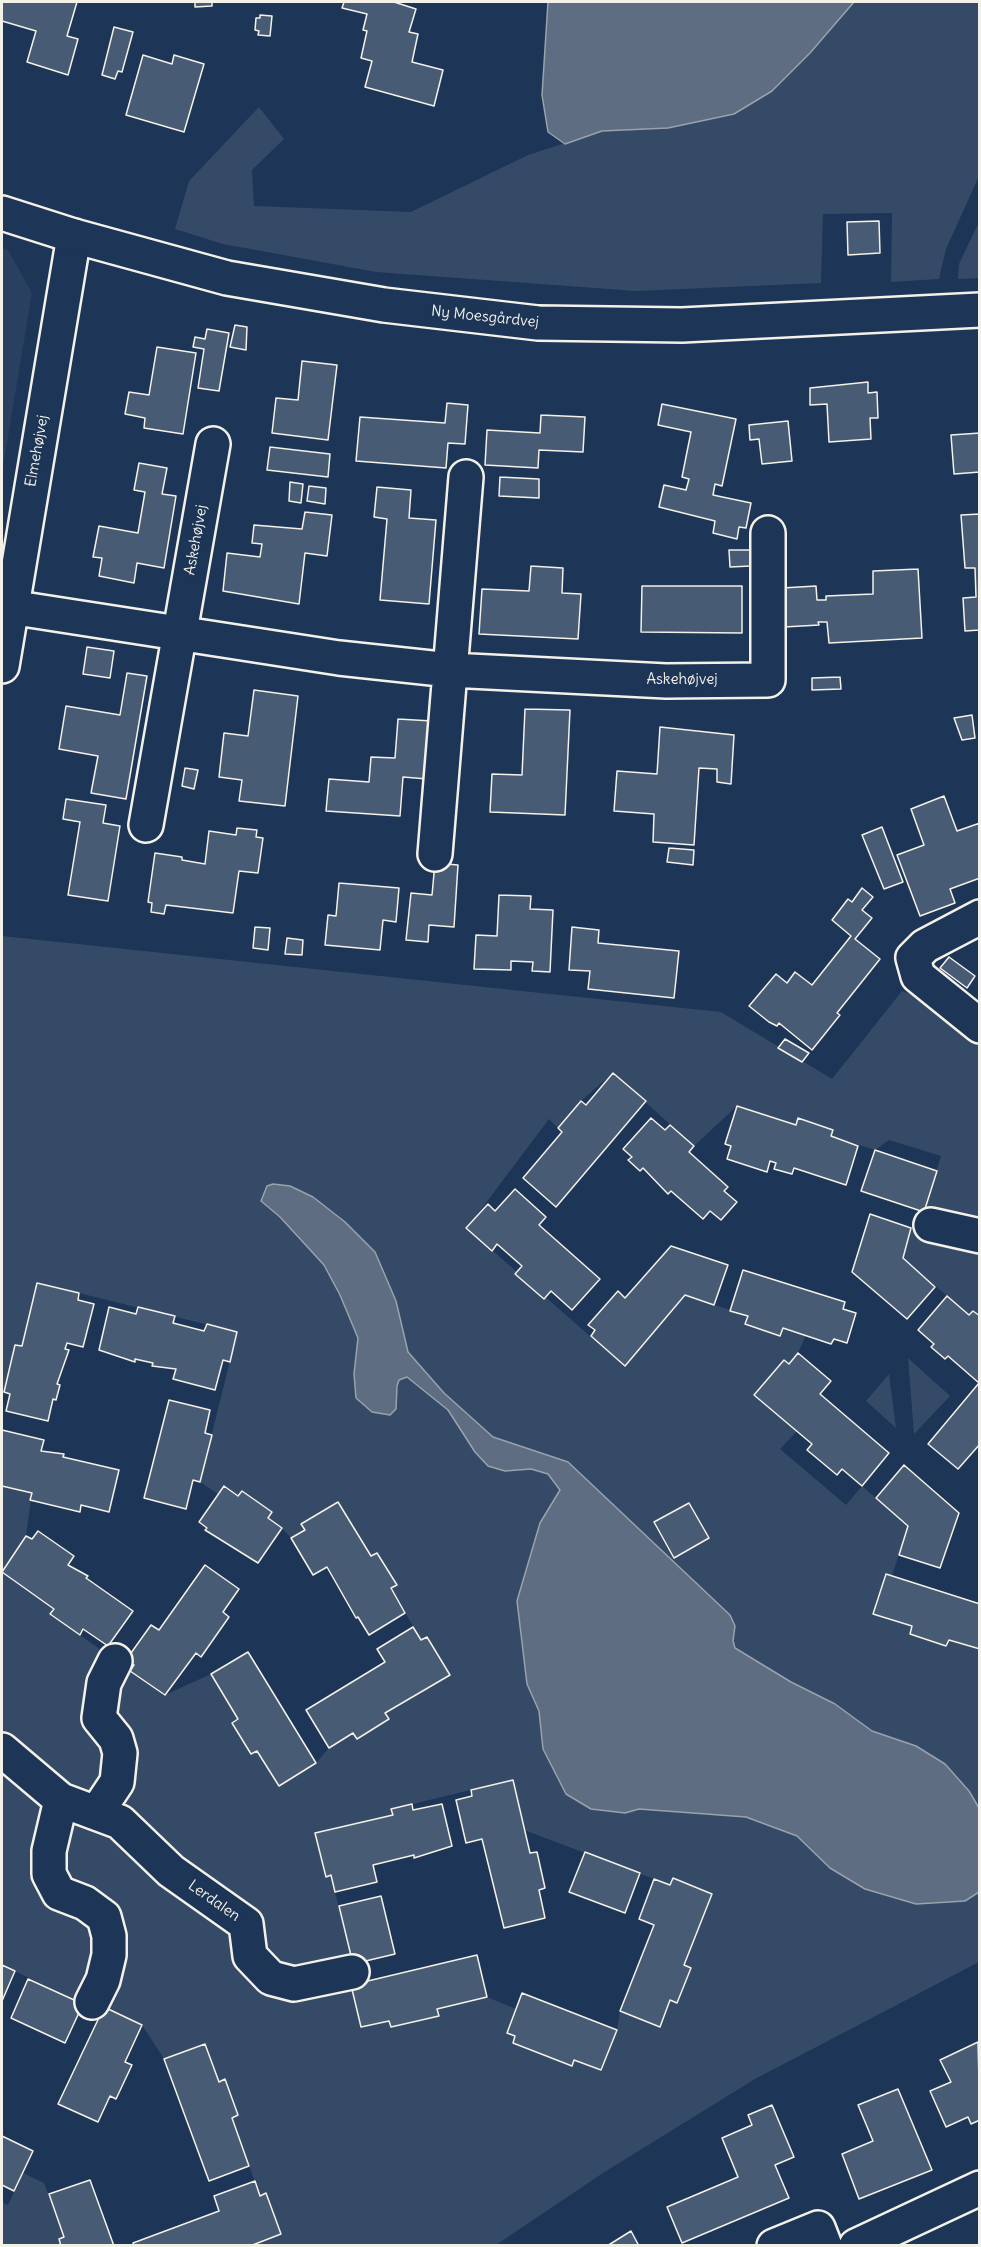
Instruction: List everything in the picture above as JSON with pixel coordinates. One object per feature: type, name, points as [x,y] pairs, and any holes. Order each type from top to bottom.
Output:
[{"type":"street","name":"Ny Moesgårdvej","points":[[2,213],[74,236],[227,278],[384,305],[538,323],[682,325],[980,310]]},
{"type":"street","name":"Elmehøjvej","points":[[2,666],[10,607],[74,236]]},
{"type":"street","name":"Askehøjvej","points":[[146,825],[213,444]]},
{"type":"street","points":[[435,854],[466,477]]},
{"type":"street","name":"Askehøjvej","points":[[10,607],[339,658],[450,670],[666,681],[768,680],[768,533]]},
{"type":"street","points":[[980,917],[925,946],[913,958],[918,976],[980,1026]]},
{"type":"street","points":[[931,1225],[980,1236]]},
{"type":"street","points":[[97,1812],[117,1782],[120,1754],[116,1739],[99,1718],[104,1683],[115,1661]]},
{"type":"street","name":"Lerdalen","points":[[2,1750],[60,1800],[120,1822],[171,1871],[246,1924],[250,1956],[271,1978],[294,1984],[352,1972]]},
{"type":"street","points":[[60,1800],[49,1851],[50,1874],[59,1893],[85,1903],[104,1917],[109,1936],[105,1971],[93,2002]]},
{"type":"street","points":[[856,2246],[978,2174]]},
{"type":"street","points":[[774,2246],[819,2228],[825,2246]]},
{"type":"shaded area","points":[[548,2],[854,2],[810,53],[772,91],[734,114],[668,128],[602,131],[565,144],[548,132],[542,95]]},
{"type":"shaded area","points":[[854,2],[979,2],[979,176],[946,249],[939,279],[891,282],[892,213],[823,214],[821,283],[636,291],[376,272],[223,244],[175,229],[189,181],[259,107],[284,139],[252,170],[254,206],[411,212],[528,155],[602,131],[668,128],[773,91]]},
{"type":"shaded area","points":[[979,222],[979,278],[958,279],[959,264]]},
{"type":"shaded area","points":[[2,248],[8,250],[32,293],[2,473]]},
{"type":"shaded area","points":[[2,936],[721,1012],[832,1079],[902,991],[948,1008],[979,1045],[979,1316],[973,1311],[969,1315],[903,1258],[911,1228],[924,1212],[941,1156],[889,1140],[875,1150],[831,1136],[832,1129],[799,1119],[796,1125],[737,1106],[694,1146],[613,1073],[581,1101],[558,1128],[549,1119],[467,1228],[624,1366],[685,1295],[748,1316],[746,1324],[780,1336],[783,1328],[806,1335],[798,1353],[789,1364],[783,1361],[754,1395],[797,1431],[780,1449],[846,1505],[862,1486],[908,1526],[892,1576],[885,1574],[873,1614],[912,1626],[911,1634],[946,1646],[949,1640],[979,1649],[979,1962],[755,2079],[603,2173],[496,2245],[250,2245],[281,2234],[266,2194],[260,2196],[232,2118],[225,2080],[219,2082],[205,2044],[164,2059],[142,2025],[104,2007],[83,2004],[2,1965],[2,1572],[54,1609],[50,1614],[165,1695],[211,1674],[279,1786],[316,1763],[329,1748],[353,1733],[357,1739],[389,1720],[385,1713],[450,1674],[428,1637],[421,1640],[391,1588],[396,1584],[377,1553],[371,1556],[338,1502],[301,1524],[305,1530],[291,1538],[268,1518],[272,1512],[242,1491],[238,1496],[224,1486],[218,1494],[200,1482],[237,1332],[38,1283],[22,1346],[15,1345],[2,1401]],"holes":[[[512,1780],[524,1830],[670,1885],[673,1878],[712,1894],[684,1965],[691,1968],[670,2000],[659,2026],[620,2011],[617,2030],[600,2070],[574,2060],[571,2066],[513,2043],[515,2036],[507,2033],[516,2009],[487,1997],[437,2009],[438,2016],[391,2027],[389,2021],[361,2027],[351,1985],[353,1964],[331,1876],[326,1876],[316,1833],[393,1815],[392,1809]]]},
{"type":"shaded area","points":[[273,1184],[290,1186],[313,1197],[345,1222],[375,1252],[396,1301],[408,1352],[444,1393],[493,1437],[568,1462],[730,1615],[735,1626],[733,1641],[735,1648],[791,1682],[835,1704],[872,1731],[916,1746],[945,1764],[969,1791],[979,1808],[979,1892],[965,1901],[916,1904],[865,1889],[830,1868],[797,1836],[746,1817],[639,1809],[625,1813],[591,1809],[566,1794],[543,1749],[539,1711],[527,1684],[517,1601],[540,1523],[560,1490],[548,1474],[531,1469],[505,1471],[488,1466],[475,1452],[448,1410],[407,1377],[399,1380],[396,1409],[390,1415],[372,1412],[356,1398],[354,1374],[358,1338],[340,1295],[324,1265],[280,1217],[261,1201],[267,1186]]},
{"type":"shaded area","points":[[908,1358],[950,1396],[914,1434]]},
{"type":"shaded area","points":[[889,1374],[896,1428],[866,1401]]},
{"type":"shaded area","points":[[2,1486],[32,1493],[26,1536],[2,1572]]},
{"type":"shaded area","points":[[23,2173],[44,2183],[64,2237],[59,2239],[61,2245],[2,2246],[2,2202],[8,2205]]},
{"type":"building","points":[[2,2],[77,2],[67,36],[78,39],[68,75],[27,62],[36,31],[2,21]]},
{"type":"building","points":[[195,2],[212,2],[212,6],[195,7]]},
{"type":"building","points":[[344,2],[394,2],[416,9],[409,32],[418,34],[412,62],[443,70],[434,106],[365,87],[372,61],[361,58],[367,31],[363,30],[367,14],[342,8]]},
{"type":"building","points":[[260,15],[272,16],[270,36],[258,35],[259,31],[255,30],[256,18],[260,18]]},
{"type":"building","points":[[114,27],[133,32],[122,72],[118,71],[115,79],[102,75]]},
{"type":"building","points":[[143,55],[172,64],[174,55],[204,64],[184,132],[126,115]]},
{"type":"building","points":[[879,221],[880,253],[848,255],[847,222]]},
{"type":"building","points":[[235,325],[247,327],[246,350],[230,347]]},
{"type":"building","points":[[207,329],[229,333],[219,391],[198,388],[204,349],[193,347],[195,337],[205,339]]},
{"type":"building","points":[[157,347],[196,353],[183,434],[144,428],[145,418],[125,414],[129,392],[149,395]]},
{"type":"building","points":[[302,361],[337,365],[328,440],[272,433],[276,398],[298,400]]},
{"type":"building","points":[[868,382],[868,393],[877,392],[878,418],[870,418],[871,439],[829,442],[827,404],[810,405],[810,388]]},
{"type":"building","points":[[447,403],[468,405],[465,444],[448,443],[446,468],[356,461],[360,417],[445,423]]},
{"type":"building","points":[[662,404],[736,419],[722,486],[715,484],[713,495],[751,503],[746,528],[739,527],[737,539],[713,533],[715,521],[659,507],[664,485],[686,490],[689,479],[682,477],[691,432],[658,425]]},
{"type":"building","points":[[541,415],[585,417],[583,452],[539,450],[538,468],[485,465],[487,430],[540,433]]},
{"type":"building","points":[[788,421],[792,461],[762,464],[759,439],[750,440],[749,425]]},
{"type":"building","points":[[980,433],[980,472],[954,474],[951,435]]},
{"type":"building","points":[[270,447],[330,454],[328,477],[267,470]]},
{"type":"building","points":[[139,463],[167,468],[162,494],[176,496],[164,568],[137,563],[134,583],[99,576],[102,558],[93,557],[99,526],[138,533],[145,492],[134,490]]},
{"type":"building","points":[[500,477],[539,479],[539,498],[499,496]]},
{"type":"building","points":[[290,482],[303,484],[301,503],[289,501]]},
{"type":"building","points":[[309,486],[326,488],[325,504],[307,501]]},
{"type":"building","points":[[377,487],[411,490],[409,518],[436,520],[429,604],[380,600],[387,519],[374,517]]},
{"type":"building","points":[[305,512],[332,515],[327,556],[305,553],[299,604],[223,591],[227,553],[260,557],[262,544],[252,543],[254,525],[302,529]]},
{"type":"building","points":[[980,514],[980,630],[965,631],[963,598],[976,597],[975,568],[965,568],[961,515]]},
{"type":"building","points":[[729,550],[750,550],[751,566],[730,567]]},
{"type":"building","points":[[531,566],[563,568],[562,593],[581,594],[578,639],[479,634],[482,589],[529,591]]},
{"type":"building","points":[[918,569],[922,638],[829,643],[827,622],[818,622],[819,625],[784,627],[782,588],[816,586],[817,600],[826,600],[826,596],[873,594],[873,571]]},
{"type":"building","points":[[642,586],[742,586],[742,633],[641,632]]},
{"type":"building","points":[[87,647],[114,651],[110,678],[83,674]]},
{"type":"building","points":[[127,673],[147,676],[126,799],[91,793],[98,756],[59,749],[66,706],[120,715]]},
{"type":"building","points":[[840,677],[841,689],[812,690],[812,678]]},
{"type":"building","points":[[254,690],[298,696],[285,806],[239,801],[242,780],[219,777],[224,733],[248,736]]},
{"type":"building","points":[[525,709],[570,710],[565,815],[490,812],[492,774],[522,775]]},
{"type":"building","points":[[972,715],[975,738],[962,740],[954,718]]},
{"type":"building","points":[[398,719],[432,721],[427,779],[403,777],[400,816],[326,811],[329,779],[369,782],[371,757],[395,758]]},
{"type":"building","points":[[660,727],[734,735],[731,784],[717,782],[717,769],[699,768],[694,845],[653,842],[654,814],[614,811],[617,771],[657,774]]},
{"type":"building","points":[[185,768],[198,770],[194,789],[182,786]]},
{"type":"building","points":[[944,796],[957,831],[980,823],[980,878],[950,889],[955,903],[920,916],[897,855],[924,845],[911,809]]},
{"type":"building","points":[[66,799],[106,805],[103,823],[120,826],[108,901],[68,895],[80,822],[63,819]]},
{"type":"building","points":[[882,827],[903,882],[884,889],[862,835]]},
{"type":"building","points":[[237,828],[257,830],[256,837],[263,838],[258,873],[239,871],[233,913],[166,905],[164,914],[151,912],[152,903],[148,902],[155,853],[182,857],[182,860],[205,864],[209,831],[236,835]]},
{"type":"building","points":[[669,848],[694,850],[693,865],[667,862]]},
{"type":"building","points":[[435,863],[458,865],[454,927],[429,925],[428,942],[406,940],[411,893],[432,895]]},
{"type":"building","points":[[339,883],[399,888],[396,922],[383,920],[380,950],[325,945],[328,915],[336,916]]},
{"type":"building","points":[[862,888],[873,897],[862,910],[872,918],[855,939],[880,959],[837,1013],[840,1015],[812,1050],[779,1023],[777,1026],[769,1022],[749,1006],[776,974],[787,983],[795,972],[812,985],[851,936],[832,920],[848,899],[852,902]]},
{"type":"building","points":[[499,895],[531,896],[530,909],[553,910],[550,972],[532,971],[533,962],[511,961],[511,970],[474,969],[476,935],[497,936]]},
{"type":"building","points":[[255,927],[270,928],[268,950],[253,948]]},
{"type":"building","points":[[572,927],[599,930],[598,943],[679,951],[674,998],[588,989],[590,971],[569,970]]},
{"type":"building","points":[[287,938],[303,940],[302,955],[285,954]]},
{"type":"building","points":[[949,957],[975,976],[967,988],[940,968]]},
{"type":"building","points":[[785,1039],[809,1053],[802,1062],[778,1048]]},
{"type":"building","points":[[613,1073],[646,1101],[556,1207],[523,1178],[562,1132],[558,1128],[581,1101],[586,1105]]},
{"type":"building","points":[[737,1106],[796,1125],[798,1118],[833,1130],[831,1136],[858,1146],[846,1185],[794,1168],[792,1174],[774,1169],[776,1163],[770,1161],[767,1172],[727,1159],[731,1146],[725,1144]]},
{"type":"building","points":[[651,1118],[665,1130],[670,1125],[694,1146],[689,1152],[728,1187],[724,1191],[737,1202],[721,1220],[710,1211],[703,1219],[671,1191],[668,1194],[643,1168],[640,1171],[628,1160],[632,1157],[623,1149]]},
{"type":"building","points":[[875,1150],[937,1171],[924,1212],[861,1191]]},
{"type":"building","points":[[515,1189],[546,1217],[539,1225],[600,1279],[572,1310],[551,1291],[544,1299],[515,1274],[522,1266],[497,1244],[492,1251],[466,1228],[488,1204],[495,1211]]},
{"type":"building","points":[[870,1214],[911,1228],[903,1258],[935,1287],[907,1319],[852,1272]]},
{"type":"building","points":[[671,1246],[728,1265],[714,1305],[685,1295],[625,1366],[591,1336],[595,1330],[588,1325],[618,1291],[625,1298]]},
{"type":"building","points":[[743,1270],[845,1302],[843,1309],[856,1313],[847,1343],[834,1339],[831,1344],[783,1328],[780,1336],[745,1324],[748,1316],[730,1311]]},
{"type":"building","points":[[37,1283],[79,1293],[78,1300],[94,1304],[83,1347],[67,1343],[65,1349],[69,1350],[57,1384],[60,1385],[56,1400],[53,1399],[48,1421],[6,1411],[10,1394],[4,1392],[15,1345],[22,1346]]},
{"type":"building","points":[[947,1296],[969,1315],[973,1311],[980,1316],[980,1444],[958,1469],[928,1444],[979,1383],[948,1356],[945,1359],[931,1347],[934,1344],[918,1330]]},
{"type":"building","points":[[109,1307],[136,1314],[138,1307],[175,1316],[173,1323],[204,1331],[207,1324],[237,1332],[230,1362],[223,1360],[215,1390],[173,1379],[176,1369],[152,1366],[153,1363],[135,1359],[135,1362],[99,1350]]},
{"type":"building","points":[[798,1353],[831,1381],[820,1394],[889,1453],[862,1486],[842,1469],[837,1475],[807,1450],[812,1444],[754,1395],[784,1360],[789,1364]]},
{"type":"building","points":[[169,1400],[210,1410],[205,1433],[212,1435],[200,1482],[193,1480],[186,1509],[144,1498]]},
{"type":"building","points":[[2,1430],[44,1440],[41,1451],[64,1454],[63,1457],[119,1470],[109,1512],[81,1505],[80,1512],[30,1500],[32,1493],[2,1486]]},
{"type":"building","points":[[904,1465],[959,1513],[940,1568],[899,1555],[908,1526],[876,1498]]},
{"type":"building","points":[[224,1486],[238,1496],[242,1491],[272,1512],[268,1518],[282,1528],[258,1563],[205,1530],[207,1528],[199,1522]]},
{"type":"building","points":[[338,1502],[371,1556],[377,1553],[397,1585],[391,1588],[405,1613],[369,1635],[358,1617],[356,1618],[327,1567],[313,1575],[291,1538],[305,1530],[301,1524]]},
{"type":"building","points":[[689,1503],[709,1538],[674,1558],[654,1522]]},
{"type":"building","points":[[38,1531],[74,1556],[68,1565],[88,1576],[86,1578],[133,1611],[108,1646],[83,1629],[80,1635],[50,1614],[54,1609],[2,1572],[26,1536],[32,1539]]},
{"type":"building","points":[[205,1565],[239,1589],[223,1612],[229,1617],[201,1657],[196,1653],[165,1695],[130,1671],[134,1665],[126,1660],[151,1625],[159,1630]]},
{"type":"building","points":[[886,1574],[980,1604],[980,1649],[949,1640],[946,1646],[910,1634],[912,1626],[873,1614]]},
{"type":"building","points":[[413,1627],[421,1640],[427,1637],[450,1675],[385,1713],[389,1719],[357,1739],[353,1733],[329,1748],[306,1710],[385,1662],[377,1649]]},
{"type":"building","points":[[248,1652],[316,1763],[279,1786],[257,1751],[251,1754],[232,1723],[238,1719],[211,1674]]},
{"type":"building","points":[[513,1780],[530,1853],[537,1852],[545,1888],[539,1890],[545,1918],[504,1928],[482,1839],[466,1843],[456,1800],[472,1796],[471,1790]]},
{"type":"building","points":[[412,1804],[413,1810],[442,1804],[452,1846],[414,1858],[414,1855],[373,1865],[377,1882],[335,1892],[331,1875],[326,1877],[315,1833],[393,1815],[391,1809]]},
{"type":"building","points":[[585,1852],[640,1873],[625,1913],[569,1892]]},
{"type":"building","points":[[673,1878],[712,1894],[684,1965],[691,1968],[677,2003],[670,2000],[660,2027],[620,2011],[654,1925],[639,1919],[654,1879],[670,1885]]},
{"type":"building","points":[[381,1896],[395,1954],[353,1964],[339,1906]]},
{"type":"building","points":[[477,1955],[487,1997],[437,2009],[439,2016],[391,2027],[389,2021],[361,2027],[351,1985]]},
{"type":"building","points":[[2,1965],[15,1971],[2,2001]]},
{"type":"building","points":[[28,1979],[83,2004],[65,2043],[11,2018]]},
{"type":"building","points":[[522,1993],[617,2030],[601,2070],[574,2060],[572,2066],[513,2043],[515,2036],[507,2033]]},
{"type":"building","points":[[104,2007],[142,2025],[125,2062],[132,2065],[116,2099],[110,2096],[98,2122],[58,2104]]},
{"type":"building","points":[[978,2042],[980,2120],[971,2124],[968,2117],[946,2127],[930,2091],[951,2082],[940,2060]]},
{"type":"building","points":[[205,2044],[219,2082],[225,2079],[238,2115],[232,2118],[249,2166],[209,2181],[164,2059]]},
{"type":"building","points":[[898,2089],[932,2170],[859,2199],[842,2154],[873,2141],[858,2105]]},
{"type":"building","points":[[772,2105],[794,2157],[775,2165],[789,2198],[682,2243],[667,2207],[738,2177],[722,2138],[752,2125],[748,2115]]},
{"type":"building","points":[[2,2136],[33,2151],[14,2191],[2,2185]]},
{"type":"building","points":[[90,2180],[114,2246],[61,2246],[59,2239],[64,2237],[49,2194]]},
{"type":"building","points":[[255,2181],[260,2196],[266,2193],[281,2234],[250,2246],[134,2246],[133,2243],[219,2211],[214,2196]]},
{"type":"building","points":[[631,2231],[639,2246],[607,2246]]}]
